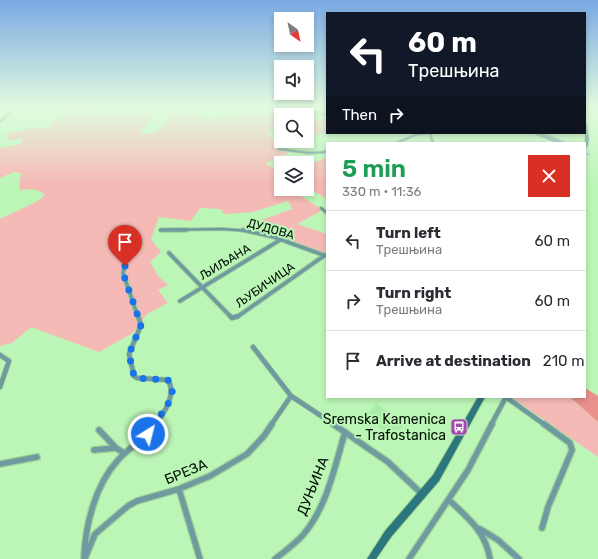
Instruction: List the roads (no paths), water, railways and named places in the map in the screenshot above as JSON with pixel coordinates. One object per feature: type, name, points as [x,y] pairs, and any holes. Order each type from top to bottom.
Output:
[{"type":"main road","points":[[586,132],[586,144]]},
{"type":"main road","points":[[371,559],[385,538],[423,494],[448,459],[481,398]]},
{"type":"street","points":[[399,142],[421,134]]},
{"type":"street","points":[[538,134],[558,142]]},
{"type":"street","points":[[279,149],[317,154],[326,152]]},
{"type":"street","points":[[321,208],[326,212]]},
{"type":"street","name":"ДУДОВА","points":[[160,230],[189,231],[215,227],[234,228],[251,231],[326,256]]},
{"type":"street","name":"ЉИЉАНА","points":[[180,300],[280,240]]},
{"type":"street","name":"ЉУБИЧИЦА","points":[[169,253],[229,317],[236,318],[326,256]]},
{"type":"street","points":[[85,559],[87,533],[101,490],[112,467],[124,453],[148,434],[157,423],[173,394],[173,389],[168,380],[137,378],[134,376],[129,354],[141,325],[123,273],[125,266]]},
{"type":"street","points":[[253,347],[291,396],[388,462],[423,494]]},
{"type":"street","points":[[0,354],[9,361],[0,387]]},
{"type":"street","name":"БРЕЗА","points":[[85,559],[95,534],[128,506],[137,501],[179,489],[210,476],[247,454],[264,436],[291,396]]},
{"type":"street","points":[[409,559],[468,470],[505,398]]},
{"type":"street","points":[[507,398],[570,443],[572,446],[572,450],[548,508],[542,528]]},
{"type":"street","points":[[99,430],[116,448],[124,453]]},
{"type":"street","name":"ДУЊИНА","points":[[275,559],[301,537],[313,520],[329,481],[345,432]]},
{"type":"street","points":[[94,450],[116,448]]},
{"type":"street","points":[[0,464],[37,457]]},
{"type":"street","points":[[179,489],[200,559]]},
{"type":"street","points":[[449,500],[479,529],[488,543],[490,559]]},
{"type":"street","points":[[479,529],[498,540],[519,559]]},
{"type":"waterway","points":[[545,134],[565,142]]},
{"type":"waterway","points":[[586,153],[590,155]]},
{"type":"place","name":"Sremska Kamenica - Trafostanica","points":[[459,427]]}]
